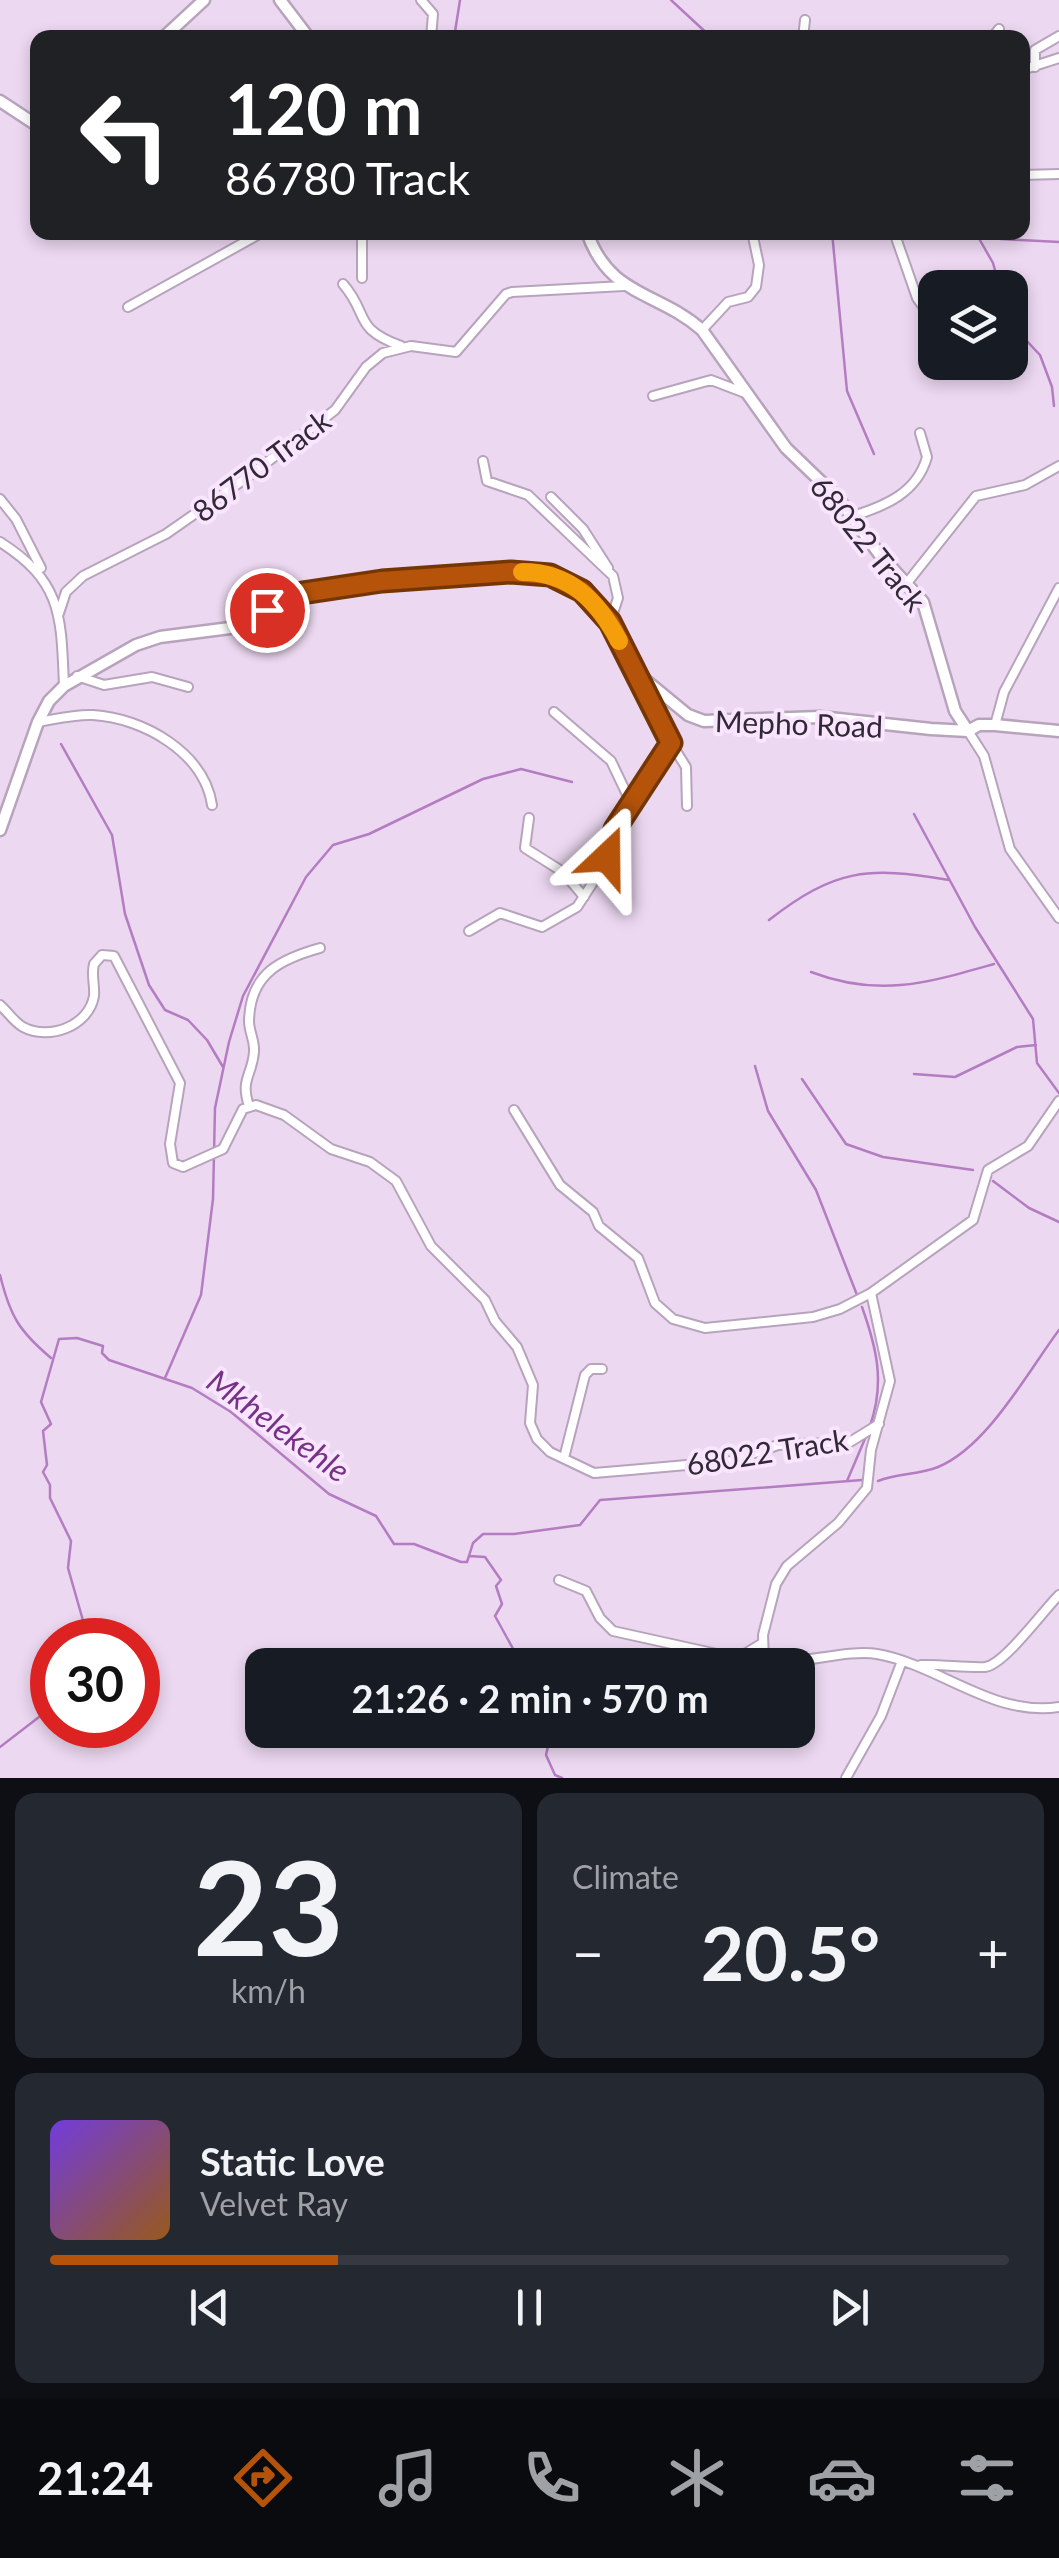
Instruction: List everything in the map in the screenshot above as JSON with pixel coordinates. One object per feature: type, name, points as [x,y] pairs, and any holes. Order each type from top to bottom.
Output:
[{"type":"street","points":[[172,30],[204,0]]},
{"type":"street","points":[[280,0],[303,30]]},
{"type":"street","points":[[421,0],[433,14],[432,30]]},
{"type":"street","points":[[804,30],[806,20]]},
{"type":"street","points":[[1035,68],[1034,50],[1059,36]]},
{"type":"street","points":[[1030,69],[1059,58]]},
{"type":"street","points":[[0,101],[30,121]]},
{"type":"street","points":[[1030,175],[1059,174]]},
{"type":"street","points":[[128,307],[249,240]]},
{"type":"street","points":[[362,240],[362,278]]},
{"type":"street","name":"68022 Track","points":[[591,240],[598,260],[624,286],[674,310],[702,330],[786,448],[853,516],[927,610],[951,698],[984,756],[1010,849],[1059,918]]},
{"type":"street","points":[[702,330],[728,302],[748,297],[756,287],[759,265],[754,240]]},
{"type":"street","points":[[897,240],[918,299]]},
{"type":"street","points":[[343,284],[364,325],[377,336],[400,346],[456,352],[506,294],[530,288],[624,286]]},
{"type":"street","name":"86770 Track","points":[[58,616],[66,592],[83,576],[166,534],[248,476],[335,410],[376,358],[400,346]]},
{"type":"street","points":[[653,396],[711,380],[746,392]]},
{"type":"street","points":[[853,516],[891,502],[912,484],[928,457],[920,433]]},
{"type":"street","points":[[483,461],[482,473],[487,482],[528,496],[613,576]]},
{"type":"street","points":[[908,583],[976,496],[1025,485],[1059,466]]},
{"type":"street","points":[[551,497],[584,529],[613,576],[618,598],[610,622]]},
{"type":"street","points":[[0,499],[34,552],[58,616],[64,640],[64,686]]},
{"type":"street","points":[[0,542],[33,564],[44,579]]},
{"type":"street","name":"Mepho Road","points":[[0,830],[38,722],[49,701],[78,676],[136,645],[160,637],[230,628],[302,593],[407,578],[511,572],[550,575],[582,591],[610,622],[634,667],[667,700],[704,721],[820,717],[968,731],[995,726],[1059,731]]},
{"type":"street","points":[[995,726],[1004,692],[1059,588]]},
{"type":"street","points":[[634,667],[686,767],[687,806]]},
{"type":"street","points":[[78,676],[104,685],[152,677],[188,687]]},
{"type":"street","points":[[554,712],[610,761],[632,804]]},
{"type":"street","points":[[38,722],[90,714],[123,720],[150,731],[202,771],[212,805]]},
{"type":"street","points":[[469,931],[500,914],[535,927],[549,925],[568,914],[604,867],[615,829],[671,743]]},
{"type":"street","points":[[530,818],[526,848],[563,872],[584,897]]},
{"type":"street","points":[[0,1005],[27,1029],[46,1033],[69,1026],[88,1011],[94,994],[94,964],[102,955],[110,954],[116,959],[180,1087],[170,1144],[173,1163],[184,1166],[223,1148],[250,1106],[244,1082],[254,1052],[249,1021],[258,988],[276,963],[320,948]]},
{"type":"street","points":[[514,1110],[560,1184],[590,1209],[598,1226],[638,1258],[662,1312],[696,1328],[830,1313],[871,1293],[973,1220],[988,1170],[1028,1146],[1059,1101]]},
{"type":"street","points":[[250,1106],[284,1115],[331,1149],[370,1162],[396,1181],[431,1246],[485,1300],[495,1322],[516,1347],[531,1380],[529,1414],[542,1446],[564,1458],[586,1375],[591,1369],[602,1369]]},
{"type":"street","name":"68022 Track","points":[[564,1458],[594,1473],[732,1460],[778,1445],[850,1442],[879,1424],[888,1393],[890,1370],[871,1293]]},
{"type":"street","points":[[879,1424],[870,1450],[864,1494],[838,1523],[787,1566],[770,1600],[762,1644],[764,1659],[774,1664],[839,1652],[872,1653],[916,1665],[1009,1705],[1059,1707]]},
{"type":"street","points":[[559,1580],[586,1591],[612,1631],[726,1656],[743,1654],[762,1644]]},
{"type":"street","points":[[916,1665],[985,1666],[1001,1662],[1028,1625],[1059,1595]]},
{"type":"street","points":[[846,1778],[881,1716],[902,1661]]},
{"type":"waterway","points":[[455,30],[460,0]]},
{"type":"waterway","points":[[671,0],[703,30]]},
{"type":"waterway","points":[[833,240],[847,391],[874,454]]},
{"type":"waterway","points":[[980,240],[995,270]]},
{"type":"waterway","points":[[1020,240],[1059,242]]},
{"type":"waterway","points":[[1028,342],[1040,355],[1052,387],[1054,406]]},
{"type":"waterway","points":[[61,744],[112,835],[125,914],[149,985],[165,1010],[188,1020],[207,1040],[223,1067]]},
{"type":"waterway","points":[[165,1378],[201,1295],[213,1199],[215,1108],[229,1042],[243,996],[306,877],[333,845],[369,834],[483,779],[521,769],[572,782]]},
{"type":"waterway","points":[[914,814],[975,927],[1033,1019],[1037,1063],[1059,1093]]},
{"type":"waterway","points":[[769,920],[813,890],[853,876],[896,873],[949,880]]},
{"type":"waterway","points":[[811,972],[881,986],[925,982],[994,964]]},
{"type":"waterway","points":[[914,1074],[955,1077],[1017,1047],[1036,1045]]},
{"type":"waterway","points":[[755,1066],[768,1111],[816,1190],[857,1295]]},
{"type":"waterway","points":[[802,1079],[846,1144],[883,1157],[973,1170]]},
{"type":"waterway","points":[[993,1181],[1029,1208],[1059,1222]]},
{"type":"waterway","points":[[0,1275],[17,1322],[51,1358]]},
{"type":"waterway","points":[[862,1307],[877,1366],[877,1395],[870,1426]]},
{"type":"waterway","points":[[878,1481],[938,1467],[973,1443],[1005,1407],[1059,1330]]},
{"type":"waterway","name":"Mkhelekehle","points":[[82,1618],[68,1568],[71,1541],[50,1498],[50,1485],[43,1472],[47,1465],[43,1431],[51,1424],[41,1402],[59,1339],[77,1338],[103,1346],[102,1353],[109,1360],[192,1388],[231,1412],[329,1494],[376,1516],[394,1544],[414,1544],[461,1562],[467,1562],[469,1556],[485,1557],[501,1580],[496,1586],[502,1604],[495,1616],[513,1648]]},
{"type":"waterway","points":[[847,1481],[867,1434]]},
{"type":"waterway","points":[[469,1556],[473,1543],[483,1534],[580,1525],[600,1500],[862,1480]]},
{"type":"waterway","name":"Mkhelekehle","points":[[0,1747],[30,1724]]},
{"type":"waterway","name":"Mkhelekehle","points":[[548,1748],[546,1755],[555,1775],[562,1778]]},
{"type":"slow traffic","points":[[522,572],[550,575],[582,591],[600,608],[619,641]]},
{"type":"route","points":[[267,610],[302,593],[407,578],[533,572],[550,575],[582,591],[610,622],[671,743],[642,792],[622,816],[610,840],[607,857]]}]
